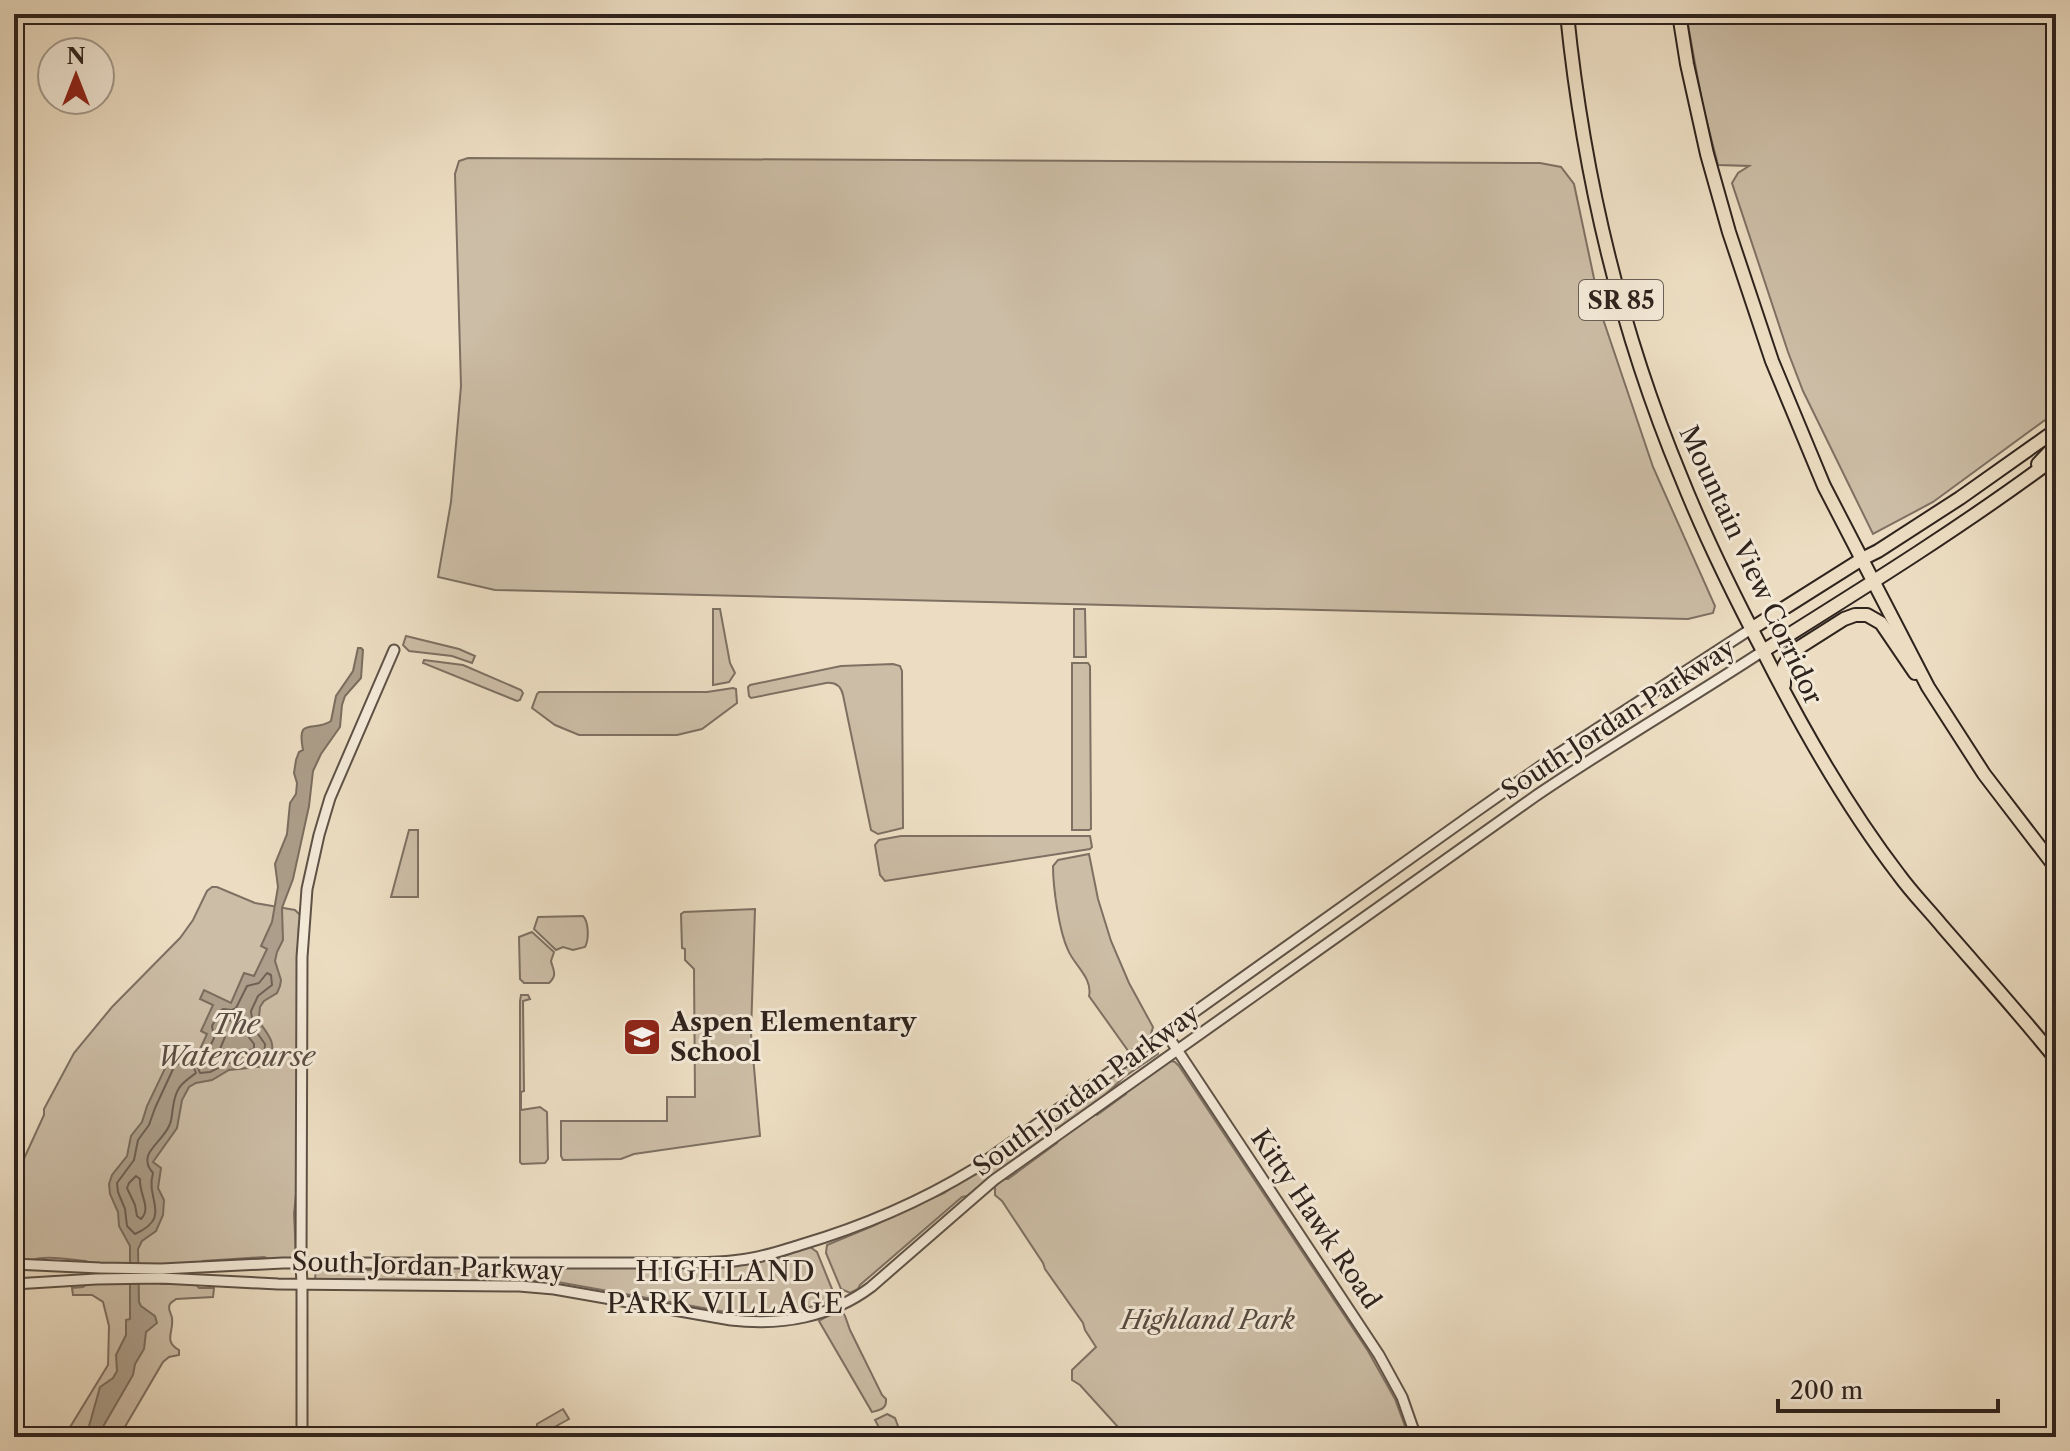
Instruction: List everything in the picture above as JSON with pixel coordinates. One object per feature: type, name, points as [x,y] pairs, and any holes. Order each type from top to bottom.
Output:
[{"type":"main road","name":"Mountain View Corridor","points":[[1567,14],[1589,169],[1632,337],[1681,478],[1751,629],[1843,794],[1899,875],[2056,1059]]},
{"type":"main road","points":[[1679,14],[1707,154],[1729,232],[1798,428],[1824,486],[1928,687],[1984,774],[2056,868]]},
{"type":"main road","name":"South Jordan Parkway","points":[[1751,629],[1960,498],[2056,430]]},
{"type":"main road","points":[[2020,484],[2056,445]]},
{"type":"main road","name":"South Jordan Parkway","points":[[1763,651],[1874,581],[2056,457]]},
{"type":"main road","points":[[1792,707],[1786,695],[1783,676],[1789,655],[1855,615],[1867,615],[1881,623],[1902,656],[1928,687]]},
{"type":"street","name":"South Jordan Parkway","points":[[161,1274],[301,1263],[738,1261],[819,1240],[880,1218],[974,1169],[1558,754],[1751,629]]},
{"type":"street","points":[[302,1437],[302,957],[307,889],[330,798],[394,650]]},
{"type":"street","name":"South Jordan Parkway","points":[[14,1264],[110,1274],[161,1274],[302,1284],[533,1287],[745,1321],[772,1322],[807,1317],[835,1308],[864,1292],[994,1180],[1560,779],[1763,651]]},
{"type":"street","name":"Kitty Hawk Road","points":[[1166,1033],[1379,1355],[1402,1397],[1416,1437]]},
{"type":"street","name":"South Jordan Parkway","points":[[14,1284],[110,1274]]},
{"type":"green space","points":[[1686,14],[2056,14],[2056,412],[1933,502],[1873,534],[1803,391],[1788,352],[1732,183],[1738,173],[1749,166],[1718,165],[1703,107]]},
{"type":"green space","points":[[468,158],[1540,163],[1561,167],[1574,184],[1602,316],[1653,467],[1715,606],[1713,613],[1688,619],[495,590],[438,577],[451,502],[461,386],[455,174],[459,161]]},
{"type":"green space","points":[[713,609],[720,609],[730,663],[735,673],[729,682],[713,685]]},
{"type":"green space","points":[[1074,609],[1085,609],[1086,657],[1074,657]]},
{"type":"green space","points":[[406,636],[475,656],[472,663],[452,656],[409,651],[403,645]]},
{"type":"green space","points":[[424,660],[463,665],[523,693],[517,701],[423,663]]},
{"type":"green space","points":[[1072,663],[1088,663],[1090,666],[1089,830],[1072,830]]},
{"type":"green space","points":[[841,666],[900,666],[902,671],[903,828],[878,834],[871,830],[839,687],[826,683],[751,698],[748,687]]},
{"type":"green space","points":[[736,689],[737,703],[702,729],[677,735],[579,735],[555,725],[532,708],[539,692],[707,692]]},
{"type":"green space","points":[[409,830],[418,830],[418,897],[391,897]]},
{"type":"green space","points":[[901,836],[1090,836],[1092,847],[885,881],[880,875],[875,845],[879,840]]},
{"type":"green space","points":[[1089,854],[1111,941],[1153,1027],[1150,1037],[1129,1052],[1089,996],[1086,977],[1068,950],[1059,921],[1053,866],[1058,860]]},
{"type":"green space","points":[[212,887],[255,903],[295,910],[301,916],[297,970],[300,991],[297,1013],[296,1254],[290,1259],[264,1257],[161,1266],[161,1284],[196,1284],[199,1288],[214,1288],[213,1297],[176,1299],[170,1303],[170,1340],[179,1350],[179,1355],[163,1362],[119,1437],[64,1437],[108,1365],[109,1326],[103,1302],[92,1295],[73,1295],[72,1288],[109,1284],[109,1266],[57,1258],[20,1259],[16,1253],[16,1176],[44,1109],[74,1053],[112,1007],[180,938]]},
{"type":"green space","points":[[755,909],[751,1033],[760,1136],[634,1154],[621,1159],[563,1160],[561,1121],[667,1121],[667,1097],[695,1097],[694,969],[685,960],[685,949],[682,948],[681,914]]},
{"type":"green space","points":[[583,916],[588,931],[585,947],[556,950],[534,929],[538,917]]},
{"type":"green space","points":[[532,932],[554,952],[551,961],[554,975],[549,983],[524,983],[520,979],[519,937]]},
{"type":"green space","points":[[521,995],[528,995],[530,999],[523,1001],[524,1091],[521,1092],[521,1110],[540,1107],[547,1112],[548,1159],[545,1163],[520,1162]]},
{"type":"green space","points":[[1154,1045],[1158,1054],[962,1197],[858,1289],[850,1293],[841,1289],[826,1253],[827,1245],[944,1193]]},
{"type":"green space","name":"Highland Park","points":[[1171,1061],[1179,1066],[1368,1351],[1395,1399],[1409,1437],[1127,1437],[1072,1380],[1072,1370],[1096,1347],[1002,1201],[995,1195],[995,1186]]},
{"type":"green space","points":[[810,1247],[817,1252],[832,1289],[831,1299],[804,1309],[772,1314],[737,1314],[541,1279],[315,1279],[316,1270],[736,1266],[778,1258]]},
{"type":"green space","points":[[835,1312],[845,1316],[886,1399],[880,1410],[872,1412],[819,1321]]},
{"type":"green space","points":[[563,1409],[569,1419],[542,1434],[542,1437],[537,1437],[537,1424]]},
{"type":"green space","points":[[887,1414],[895,1418],[902,1437],[884,1437],[875,1420]]},
{"type":"green space","points":[[1622,1429],[1716,1437],[1624,1434],[1530,1437]]},
{"type":"water","name":"The Watercourse","points":[[358,648],[363,650],[361,678],[345,696],[340,727],[313,771],[309,806],[293,879],[282,908],[283,940],[275,961],[280,986],[277,993],[260,1007],[260,1023],[273,1050],[271,1062],[267,1066],[229,1070],[212,1080],[196,1083],[189,1087],[182,1100],[177,1128],[153,1162],[161,1168],[158,1188],[164,1200],[163,1215],[156,1231],[142,1241],[138,1249],[139,1302],[155,1316],[157,1323],[146,1332],[144,1349],[135,1364],[133,1375],[97,1437],[86,1437],[100,1387],[117,1371],[116,1355],[126,1335],[126,1320],[130,1319],[130,1246],[119,1226],[118,1212],[110,1194],[112,1175],[127,1156],[131,1136],[142,1122],[169,1060],[179,1056],[195,1060],[207,1034],[201,1031],[213,1005],[200,999],[204,990],[231,1003],[244,973],[254,976],[267,949],[261,946],[272,922],[278,887],[275,864],[287,834],[290,803],[296,794],[294,773],[299,752],[303,750],[302,732],[308,727],[331,721],[336,696],[353,671]]},
{"type":"place","name":"Aspen Elementary School","points":[[642,1037]]},
{"type":"district","name":"HIGHLAND PARK VILLAGE","points":[[726,1287]]}]
